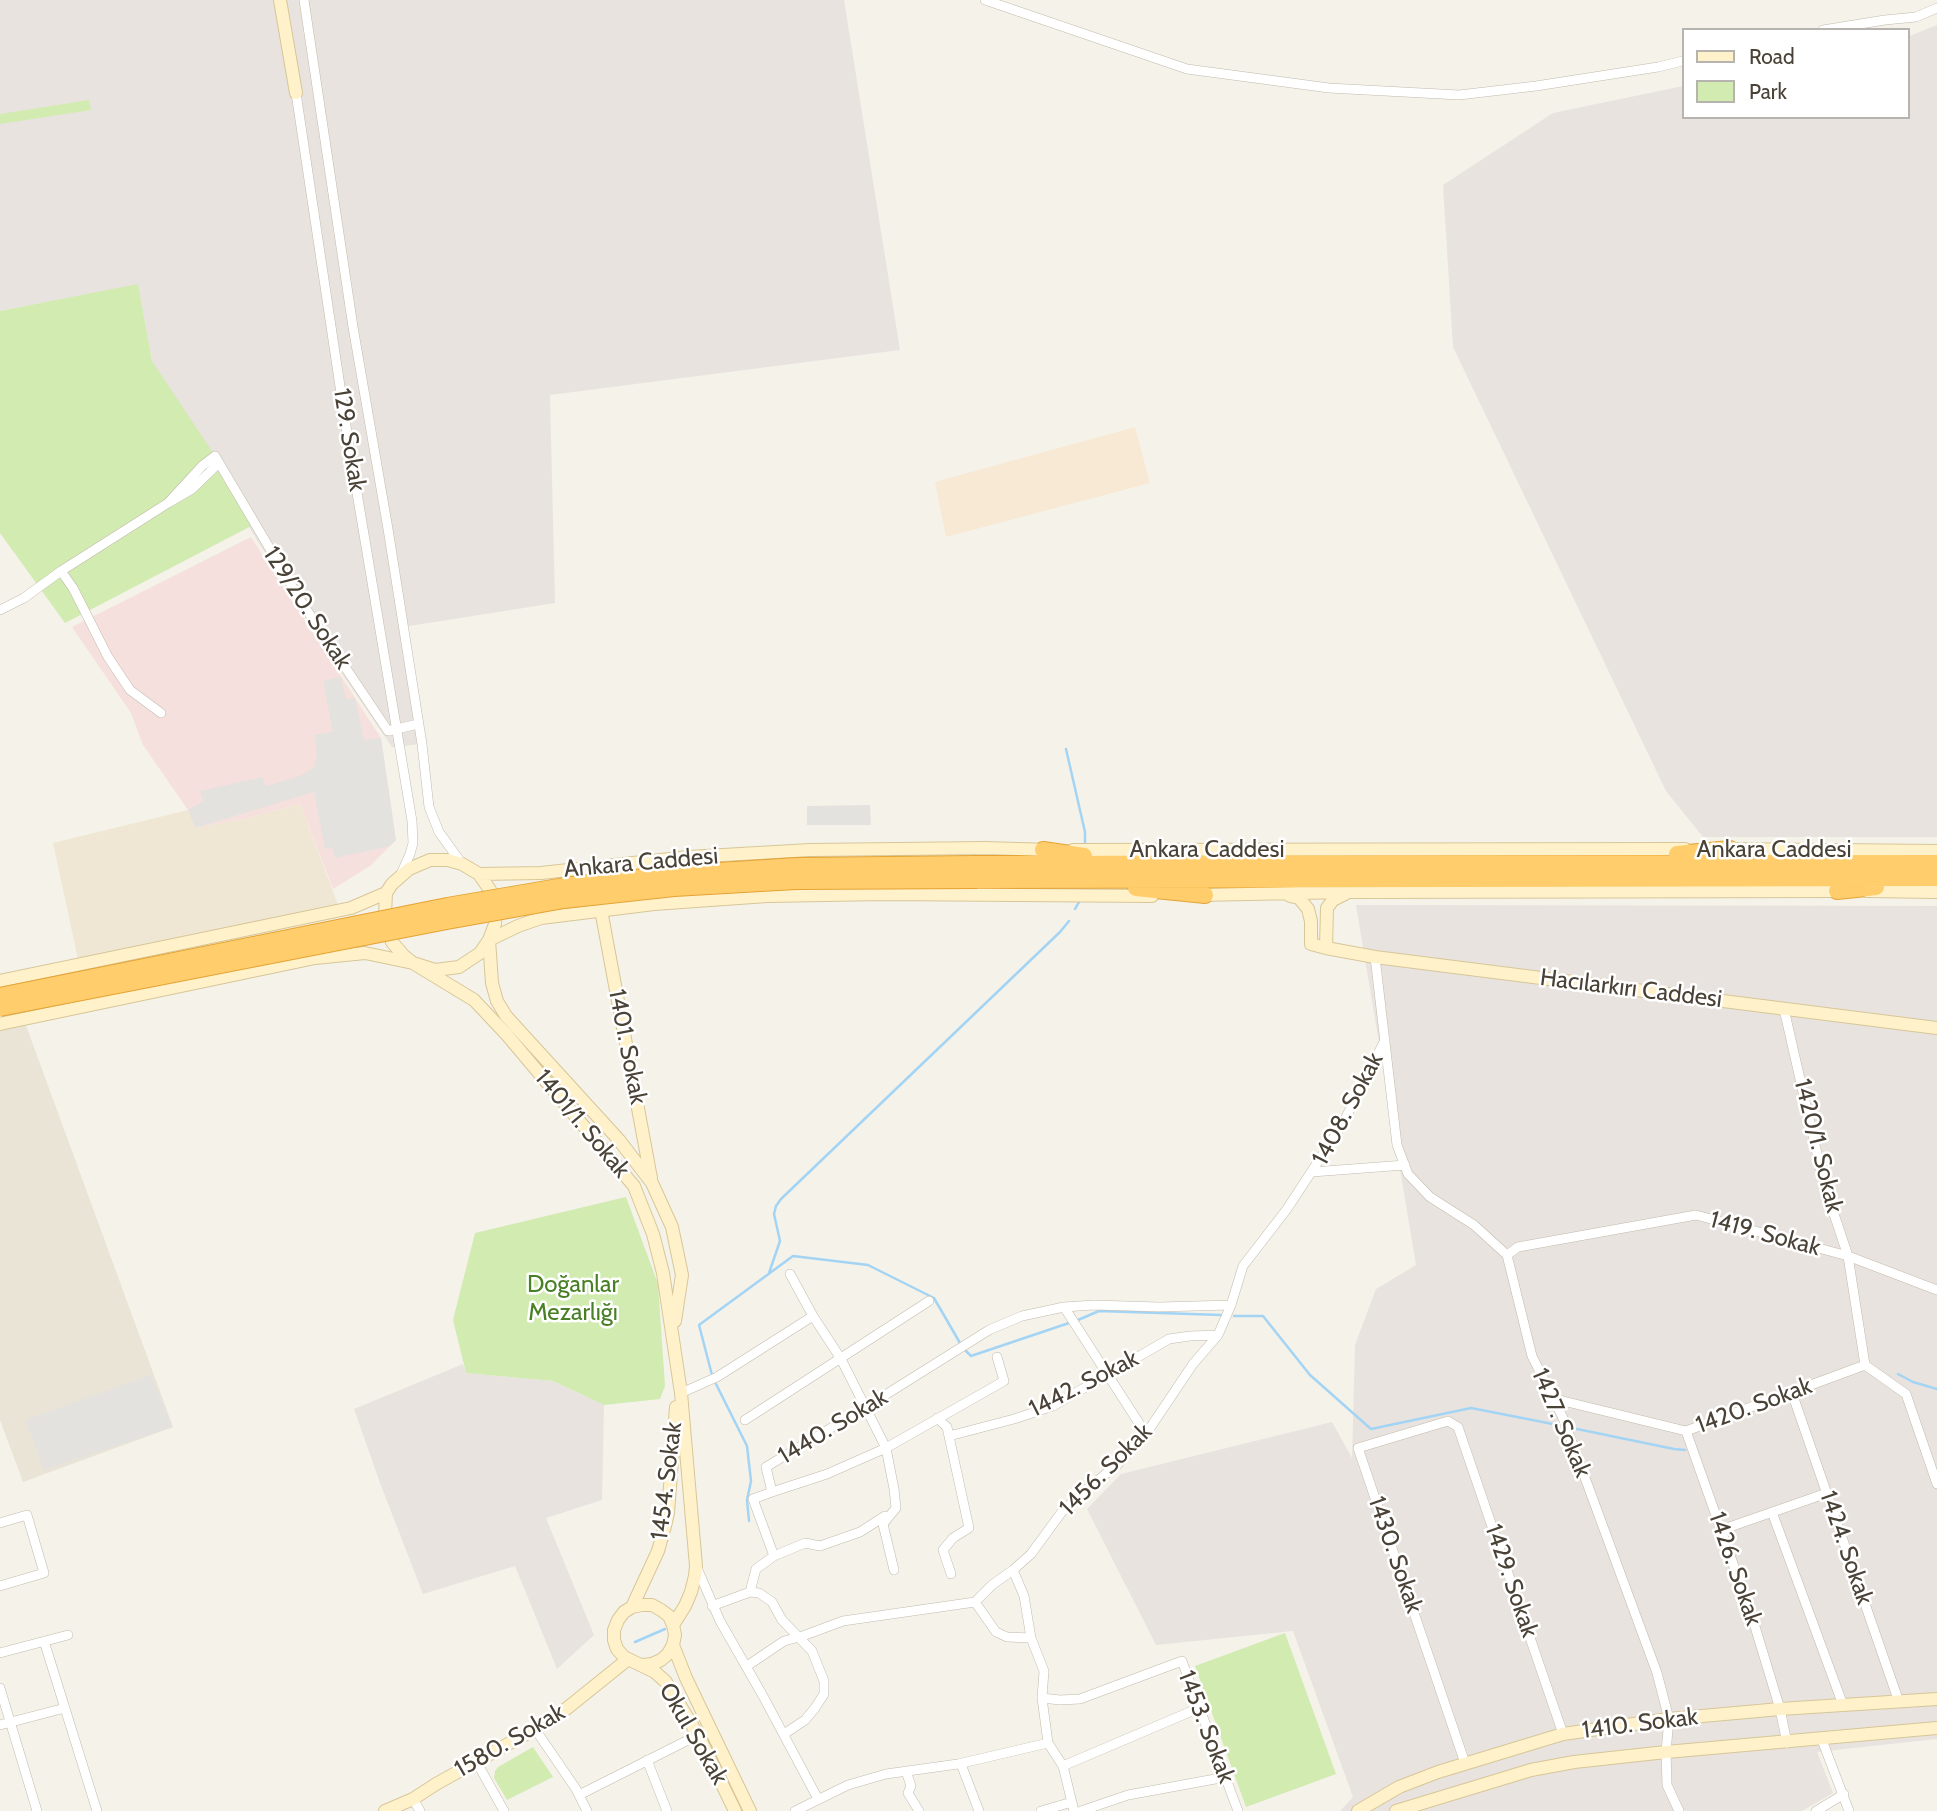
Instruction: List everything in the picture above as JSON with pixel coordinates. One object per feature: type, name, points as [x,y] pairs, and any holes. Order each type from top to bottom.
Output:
[{"type":"highway","points":[[1576,863],[1730,849]]},
{"type":"highway","points":[[1043,850],[1138,863]]},
{"type":"highway","name":"Ankara Caddesi","points":[[0,1008],[564,900],[674,888],[1138,863],[1576,863],[1935,852]]},
{"type":"highway","name":"Ankara Caddesi","points":[[0,996],[433,909],[564,886],[672,874],[797,866],[976,872],[1054,880],[1937,880]]},
{"type":"highway","points":[[1054,880],[1205,895]]},
{"type":"highway","points":[[1837,891],[1937,880]]},
{"type":"main road","name":"129. Sokak","points":[[280,0],[296,93]]},
{"type":"main road","name":"Ankara Caddesi","points":[[479,874],[541,873],[688,857],[810,850],[1730,849],[1935,852]]},
{"type":"main road","points":[[0,981],[351,908],[386,893],[409,869],[430,860],[448,860],[462,864],[479,874],[490,890],[495,910],[495,924],[489,940]]},
{"type":"main road","points":[[1326,948],[1327,908],[1333,900],[1348,892]]},
{"type":"main road","name":"Ankara Caddesi","points":[[0,1024],[315,958],[365,953],[435,970],[459,967],[480,953],[489,940],[541,918],[601,910],[767,896],[1937,892]]},
{"type":"main road","points":[[386,893],[386,928],[392,942],[413,963]]},
{"type":"main road","name":"Hacılarkırı Caddesi","points":[[1279,893],[1299,898],[1308,908],[1311,944],[1326,948],[1375,957],[1937,1028]]},
{"type":"main road","name":"1401. Sokak","points":[[601,910],[652,1183]]},
{"type":"main road","name":"1401/1. Sokak","points":[[489,940],[492,983],[497,1001],[506,1016],[619,1140],[652,1183],[672,1227],[682,1275],[673,1336]]},
{"type":"main road","name":"1401/1. Sokak","points":[[413,963],[474,1000],[507,1035],[634,1186],[653,1234],[663,1273],[681,1393],[696,1566]]},
{"type":"main road","name":"1454. Sokak","points":[[632,1607],[658,1551],[668,1513],[676,1409],[681,1393]]},
{"type":"main road","points":[[673,1625],[691,1591],[696,1566]]},
{"type":"main road","points":[[652,1605],[669,1616],[673,1625],[673,1645],[668,1654],[652,1664],[642,1665],[627,1660],[617,1649],[614,1630],[624,1612],[632,1607],[652,1605]]},
{"type":"main road","points":[[673,1645],[750,1811]]},
{"type":"main road","name":"1580. Sokak","points":[[385,1811],[416,1805],[436,1784],[566,1709],[627,1660]]},
{"type":"main road","name":"Okul Sokak","points":[[642,1665],[666,1682],[698,1735],[735,1811]]},
{"type":"main road","name":"1410. Sokak","points":[[1358,1811],[1399,1787],[1465,1763],[1563,1734],[1669,1719],[1937,1699]]},
{"type":"main road","name":"1410. Sokak","points":[[1396,1811],[1531,1770],[1574,1762],[1937,1728]]},
{"type":"street","name":"129. Sokak","points":[[304,0],[429,807],[433,821],[462,864]]},
{"type":"street","points":[[985,0],[1187,69],[1329,88],[1459,95],[1563,82],[1682,61]]},
{"type":"street","points":[[1835,28],[1916,17],[1937,8]]},
{"type":"street","name":"129. Sokak","points":[[296,93],[347,433],[413,828],[410,854],[399,878]]},
{"type":"street","name":"129/20. Sokak","points":[[61,571],[168,503],[202,467],[217,460],[302,603],[388,731],[398,729]]},
{"type":"street","points":[[0,610],[24,598],[61,571],[73,588],[110,661],[130,690],[162,713]]},
{"type":"street","points":[[398,729],[418,724]]},
{"type":"street","name":"1408. Sokak","points":[[1312,1171],[1405,1165],[1397,1145],[1375,957]]},
{"type":"street","name":"1420/1. Sokak","points":[[1784,1009],[1824,1184],[1848,1256],[1865,1365]]},
{"type":"street","name":"1408. Sokak","points":[[1312,1171],[1342,1125],[1385,1040]]},
{"type":"street","points":[[1405,1165],[1408,1174],[1430,1197],[1474,1225],[1507,1255]]},
{"type":"street","name":"1456. Sokak","points":[[975,1602],[992,1584],[1031,1554],[1061,1513],[1117,1465],[1146,1434],[1193,1364],[1218,1335],[1243,1266],[1287,1209],[1312,1171]]},
{"type":"street","name":"1419. Sokak","points":[[1507,1255],[1518,1247],[1696,1215],[1848,1256],[1937,1290]]},
{"type":"street","name":"1427. Sokak","points":[[1507,1255],[1532,1356],[1563,1418],[1657,1673],[1669,1719]]},
{"type":"street","points":[[790,1274],[841,1359],[886,1448],[896,1508],[883,1524],[894,1570]]},
{"type":"street","points":[[746,1420],[929,1301]]},
{"type":"street","name":"1440. Sokak","points":[[774,1556],[753,1499],[772,1492],[766,1467],[989,1330],[1022,1316],[1064,1307],[1231,1305]]},
{"type":"street","points":[[1064,1307],[1146,1434]]},
{"type":"street","points":[[681,1393],[717,1377],[813,1316]]},
{"type":"street","name":"1442. Sokak","points":[[948,1436],[1053,1406],[1169,1339],[1218,1335]]},
{"type":"street","points":[[772,1492],[827,1474],[886,1448],[1004,1381],[997,1357]]},
{"type":"street","points":[[1865,1365],[1906,1394],[1937,1484]]},
{"type":"street","name":"1420. Sokak","points":[[1552,1400],[1685,1431],[1865,1365]]},
{"type":"street","name":"1424. Sokak","points":[[1792,1393],[1899,1702]]},
{"type":"street","points":[[937,1418],[947,1427],[969,1528],[953,1538],[943,1550],[951,1574]]},
{"type":"street","name":"1430. Sokak","points":[[1458,1427],[1448,1421],[1358,1448],[1465,1763]]},
{"type":"street","name":"1429. Sokak","points":[[1458,1427],[1563,1734]]},
{"type":"street","name":"1426. Sokak","points":[[1685,1431],[1753,1620],[1780,1709]]},
{"type":"street","points":[[1721,1530],[1827,1493]]},
{"type":"street","points":[[750,1592],[756,1569],[774,1556],[805,1543],[820,1545],[860,1532],[896,1508]]},
{"type":"street","points":[[1772,1512],[1843,1705]]},
{"type":"street","points":[[0,1523],[27,1515],[44,1573],[0,1586]]},
{"type":"street","name":"1401/1. Sokak","points":[[696,1566],[712,1606],[818,1799]]},
{"type":"street","points":[[1013,1570],[1024,1596],[1031,1638],[1044,1671],[1042,1698],[1048,1743],[1063,1766],[1073,1806],[1041,1811]]},
{"type":"street","points":[[712,1606],[750,1592],[759,1593],[772,1602],[782,1620],[812,1651],[824,1681],[824,1694],[805,1720],[784,1734]]},
{"type":"street","points":[[747,1666],[778,1644],[843,1621],[975,1602],[996,1632],[1007,1637],[1031,1638]]},
{"type":"street","points":[[0,1653],[68,1635]]},
{"type":"street","points":[[44,1641],[97,1811]]},
{"type":"street","name":"1453. Sokak","points":[[1042,1698],[1080,1699],[1182,1661],[1238,1811]]},
{"type":"street","points":[[0,1688],[5,1723],[37,1811]]},
{"type":"street","points":[[5,1723],[65,1708]]},
{"type":"street","points":[[1063,1766],[1199,1708]]},
{"type":"street","points":[[1780,1709],[1787,1742]]},
{"type":"street","points":[[1669,1719],[1667,1784],[1679,1811]]},
{"type":"street","points":[[535,1729],[579,1794],[587,1811]]},
{"type":"street","points":[[579,1794],[698,1735]]},
{"type":"street","points":[[1822,1740],[1849,1811]]},
{"type":"street","points":[[795,1811],[848,1785],[886,1774],[961,1763],[1048,1743]]},
{"type":"street","points":[[647,1760],[667,1811]]},
{"type":"street","points":[[476,1761],[504,1811]]},
{"type":"street","points":[[961,1763],[979,1811]]},
{"type":"street","points":[[906,1771],[911,1786],[908,1793],[919,1811]]},
{"type":"street","points":[[1081,1811],[1128,1795],[1226,1777]]},
{"type":"street","points":[[1816,1811],[1844,1794]]},
{"type":"shaded area","points":[[0,0],[844,0],[900,350],[550,395],[555,603],[403,627],[422,744],[392,747],[327,652],[207,460],[152,361],[138,285],[0,311]]},
{"type":"shaded area","points":[[1937,25],[1937,837],[1703,837],[1666,791],[1453,347],[1443,185],[1553,113],[1682,86],[1682,119],[1909,119],[1909,36]]},
{"type":"shaded area","points":[[1135,427],[1150,483],[946,537],[935,482]]},
{"type":"shaded area","points":[[251,537],[381,738],[396,840],[370,866],[333,889],[300,804],[244,819],[195,828],[188,810],[143,745],[131,713],[72,627]]},
{"type":"shaded area","points":[[341,677],[346,699],[355,698],[364,740],[381,738],[396,840],[390,846],[335,858],[333,848],[325,849],[314,792],[195,828],[188,810],[203,801],[200,791],[262,777],[266,786],[300,776],[314,767],[317,754],[314,735],[333,732],[323,681]]},
{"type":"shaded area","points":[[300,804],[340,910],[79,964],[53,843],[188,810],[195,828],[244,819]]},
{"type":"shaded area","points":[[870,805],[871,825],[807,825],[807,806]]},
{"type":"shaded area","points":[[1356,905],[1937,906],[1937,1739],[1817,1752],[1833,1793],[1802,1811],[1340,1811],[1353,1797],[1293,1631],[1156,1645],[1087,1509],[1121,1474],[1332,1422],[1352,1458],[1355,1345],[1376,1289],[1416,1265]]},
{"type":"shaded area","points":[[24,1020],[173,1427],[23,1482],[0,1420],[0,1029]]},
{"type":"shaded area","points":[[463,1364],[466,1373],[553,1381],[604,1405],[602,1500],[546,1518],[594,1635],[557,1669],[515,1566],[423,1594],[354,1409]]},
{"type":"shaded area","points":[[150,1375],[173,1427],[44,1470],[26,1420]]},
{"type":"green space","points":[[89,100],[91,110],[0,124],[0,114]]},
{"type":"green space","points":[[138,284],[152,361],[215,456],[255,524],[65,623],[0,533],[0,311]]},
{"type":"green space","name":"Doğanlar Mezarlığı","points":[[626,1197],[658,1284],[665,1386],[660,1399],[604,1405],[553,1381],[466,1373],[453,1320],[475,1233]]},
{"type":"green space","points":[[1285,1633],[1336,1774],[1246,1807],[1195,1666]]},
{"type":"green space","points":[[533,1747],[553,1777],[507,1800],[494,1778],[495,1771]]},
{"type":"waterway","points":[[1066,749],[1085,832],[1085,843]]},
{"type":"waterway","points":[[1075,909],[1079,902]]},
{"type":"waterway","points":[[769,1273],[780,1241],[774,1214],[781,1199],[1069,921]]},
{"type":"waterway","points":[[712,1375],[699,1325],[793,1256],[868,1265],[934,1298],[960,1343]]},
{"type":"waterway","points":[[1078,1320],[1099,1311],[1221,1315]]},
{"type":"waterway","points":[[1234,1316],[1263,1316],[1310,1375],[1371,1429],[1471,1408],[1558,1425]]},
{"type":"waterway","points":[[966,1351],[971,1356],[1069,1323]]},
{"type":"waterway","points":[[1898,1374],[1937,1389]]},
{"type":"waterway","points":[[716,1384],[747,1446],[751,1481],[747,1500],[749,1521]]},
{"type":"waterway","points":[[1577,1429],[1685,1450]]},
{"type":"waterway","points":[[635,1642],[665,1629]]}]
